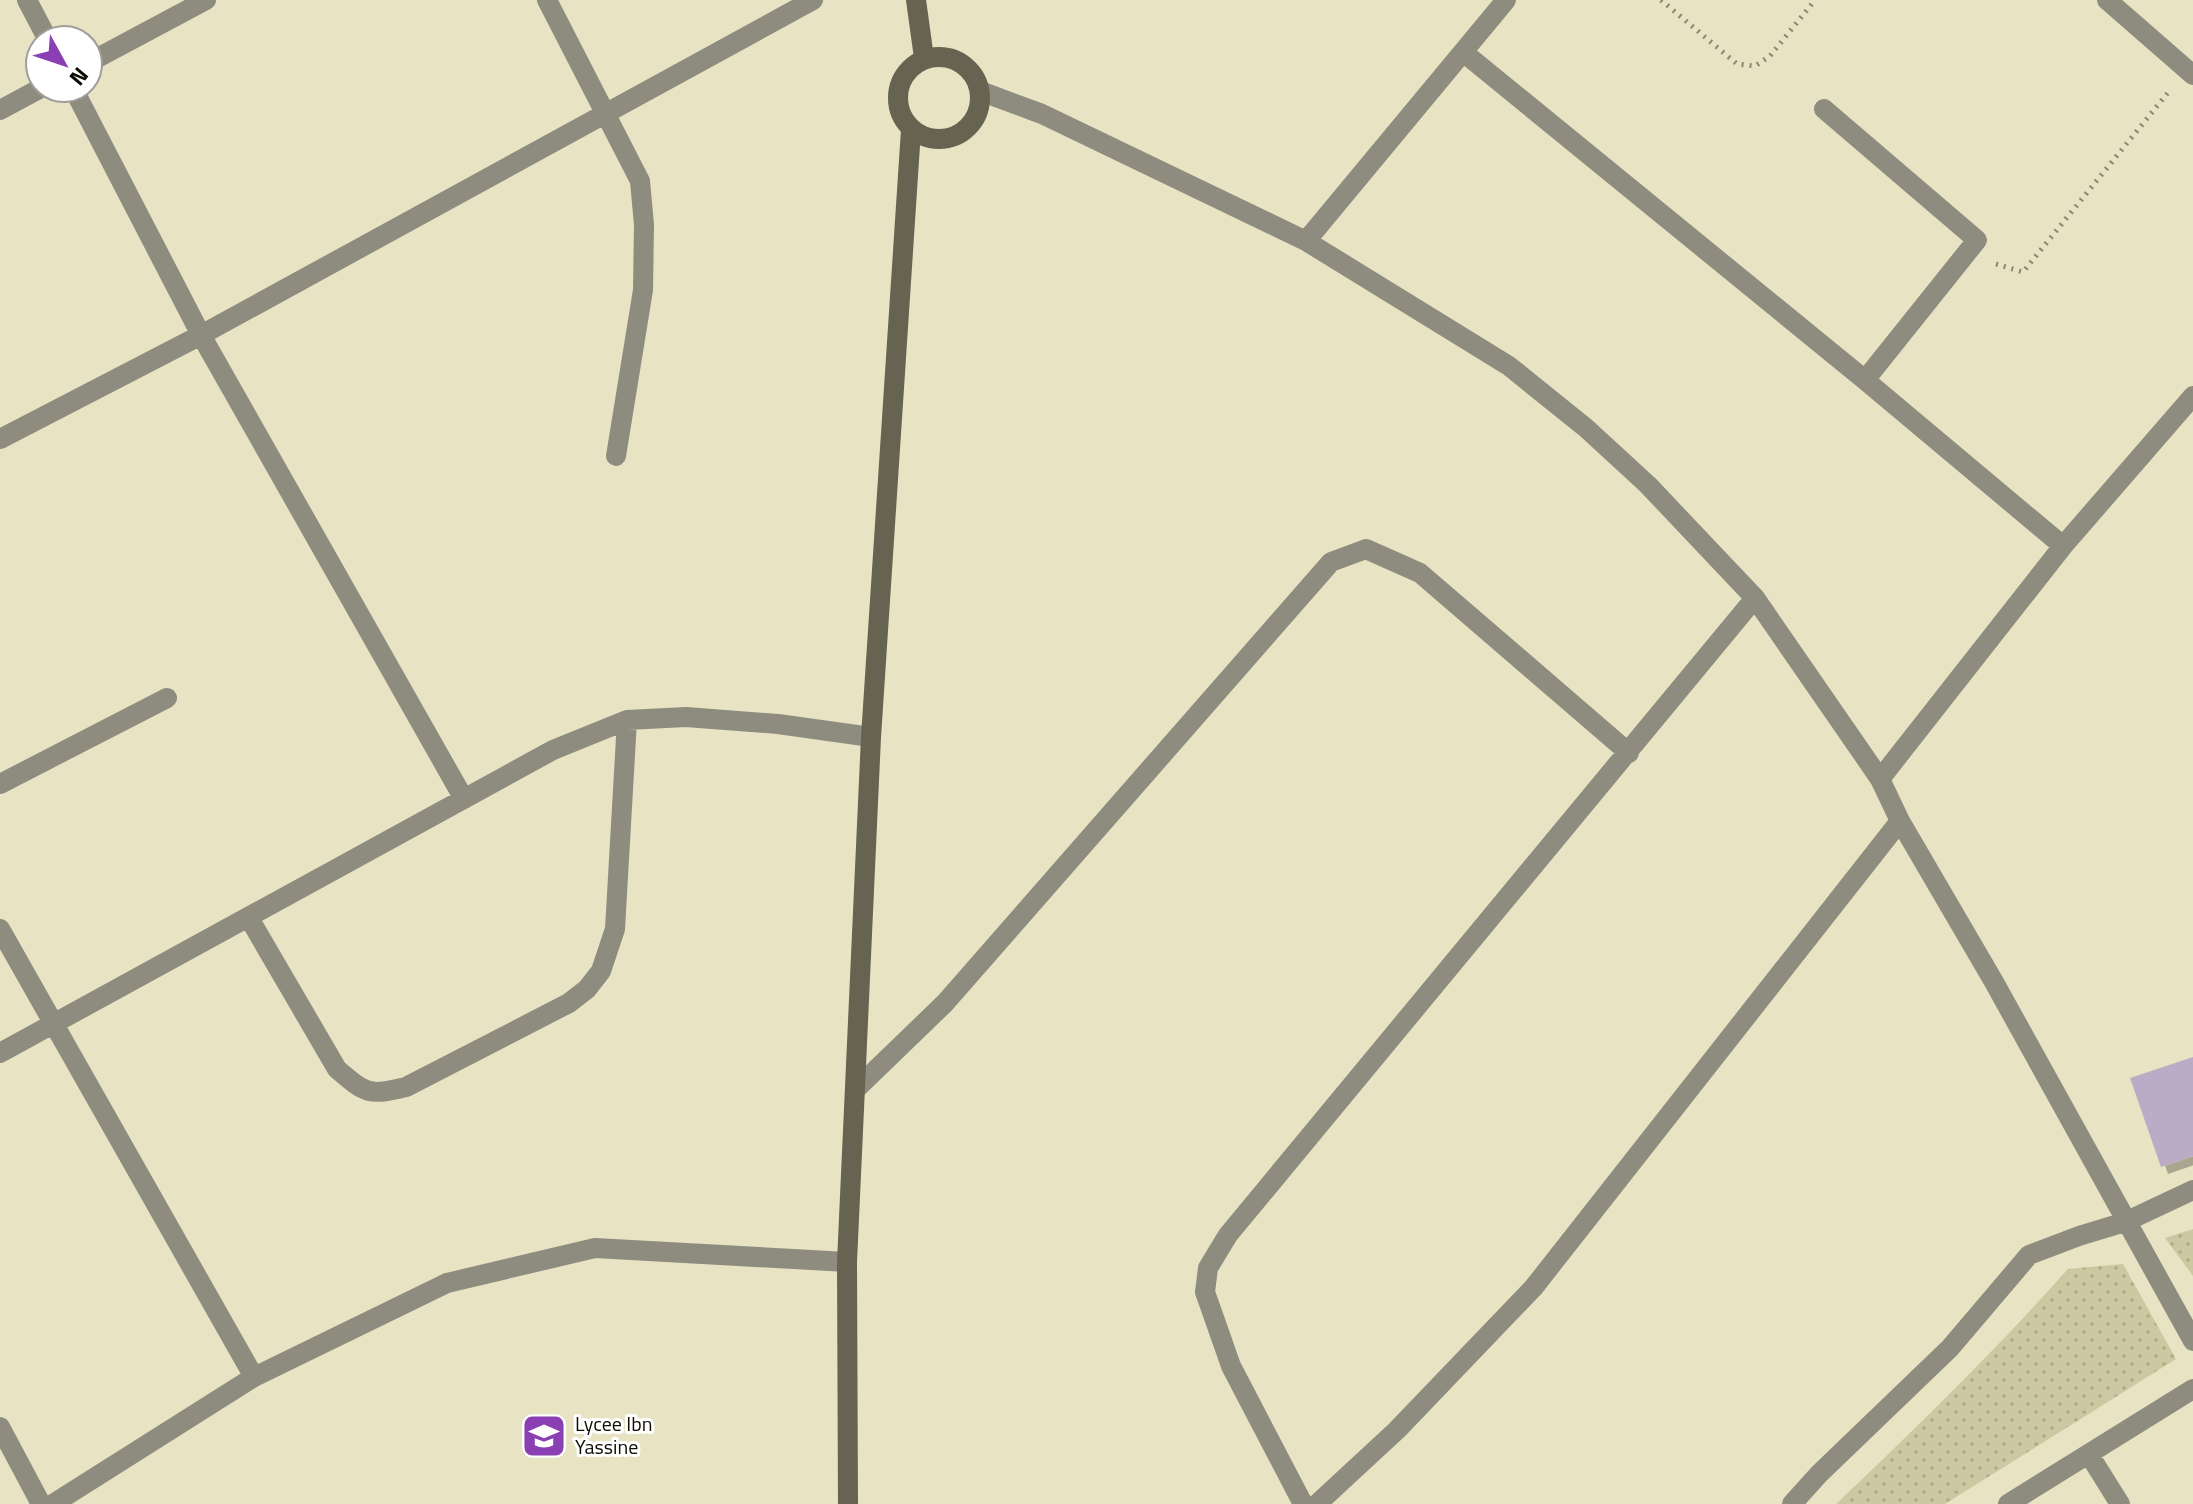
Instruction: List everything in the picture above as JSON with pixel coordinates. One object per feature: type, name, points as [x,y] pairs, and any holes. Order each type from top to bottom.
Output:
[{"type":"street","points":[[27,0],[40,24]]},
{"type":"street","points":[[104,54],[206,0]]},
{"type":"street","points":[[547,0],[640,181],[644,225],[643,290],[616,456]]},
{"type":"street","points":[[0,439],[201,335],[813,0]]},
{"type":"street","points":[[916,0],[924,58]]},
{"type":"street","points":[[1306,241],[1506,0]]},
{"type":"street","points":[[2107,0],[2190,72]]},
{"type":"street","points":[[1463,52],[2063,546]]},
{"type":"street","points":[[943,56],[960,62],[973,74],[980,91],[979,112],[967,129],[950,139],[930,140],[911,130],[899,113],[897,91],[907,71],[924,58],[943,56]]},
{"type":"street","points":[[980,91],[1042,114],[1306,241],[1509,366],[1586,428],[1648,485],[1755,598],[1880,779],[1900,821],[1994,982],[2193,1341]]},
{"type":"street","points":[[0,110],[24,97]]},
{"type":"street","points":[[81,104],[201,335],[464,799]]},
{"type":"street","points":[[1824,109],[1977,240],[1865,380]]},
{"type":"street","points":[[848,1504],[847,1262],[871,737],[911,130]]},
{"type":"street","points":[[1880,779],[2063,546],[2193,396]]},
{"type":"street","points":[[856,1089],[945,1003],[1331,562],[1366,549],[1420,573],[1629,753]]},
{"type":"street","points":[[1303,1504],[1231,1366],[1205,1292],[1208,1268],[1228,1235],[1755,598]]},
{"type":"street","points":[[0,784],[167,698]]},
{"type":"street","points":[[0,1053],[553,750],[627,720],[686,717],[778,724],[871,737]]},
{"type":"street","points":[[249,918],[337,1069],[358,1087],[377,1094],[406,1087],[569,1003],[587,989],[601,971],[615,929],[627,720]]},
{"type":"street","points":[[1317,1504],[1397,1430],[1534,1287],[1900,821]]},
{"type":"street","points":[[0,929],[254,1377]]},
{"type":"street","points":[[1792,1504],[1950,1348],[2029,1255],[2125,1222],[2193,1190]]},
{"type":"street","points":[[53,1504],[254,1377],[447,1283],[595,1248],[847,1262]]},
{"type":"street","points":[[2008,1504],[2090,1456],[2193,1389]]},
{"type":"street","points":[[0,1427],[41,1504]]},
{"type":"street","points":[[2090,1456],[2120,1504]]},
{"type":"path","points":[[1661,0],[1737,64],[1755,66],[1770,56],[1815,0]]},
{"type":"path","points":[[1977,240],[1995,264],[2023,272],[2190,72]]},
{"type":"shaded area","points":[[2193,1229],[2193,1276],[2165,1238]]},
{"type":"shaded area","points":[[2123,1264],[2176,1359],[1945,1504],[1836,1504],[1955,1389],[2068,1269]]},
{"type":"building","points":[[2193,1057],[2193,1156],[2161,1167],[2130,1078]]},
{"type":"place","name":"Lycee Ibn Yassine","points":[[544,1436]]}]
